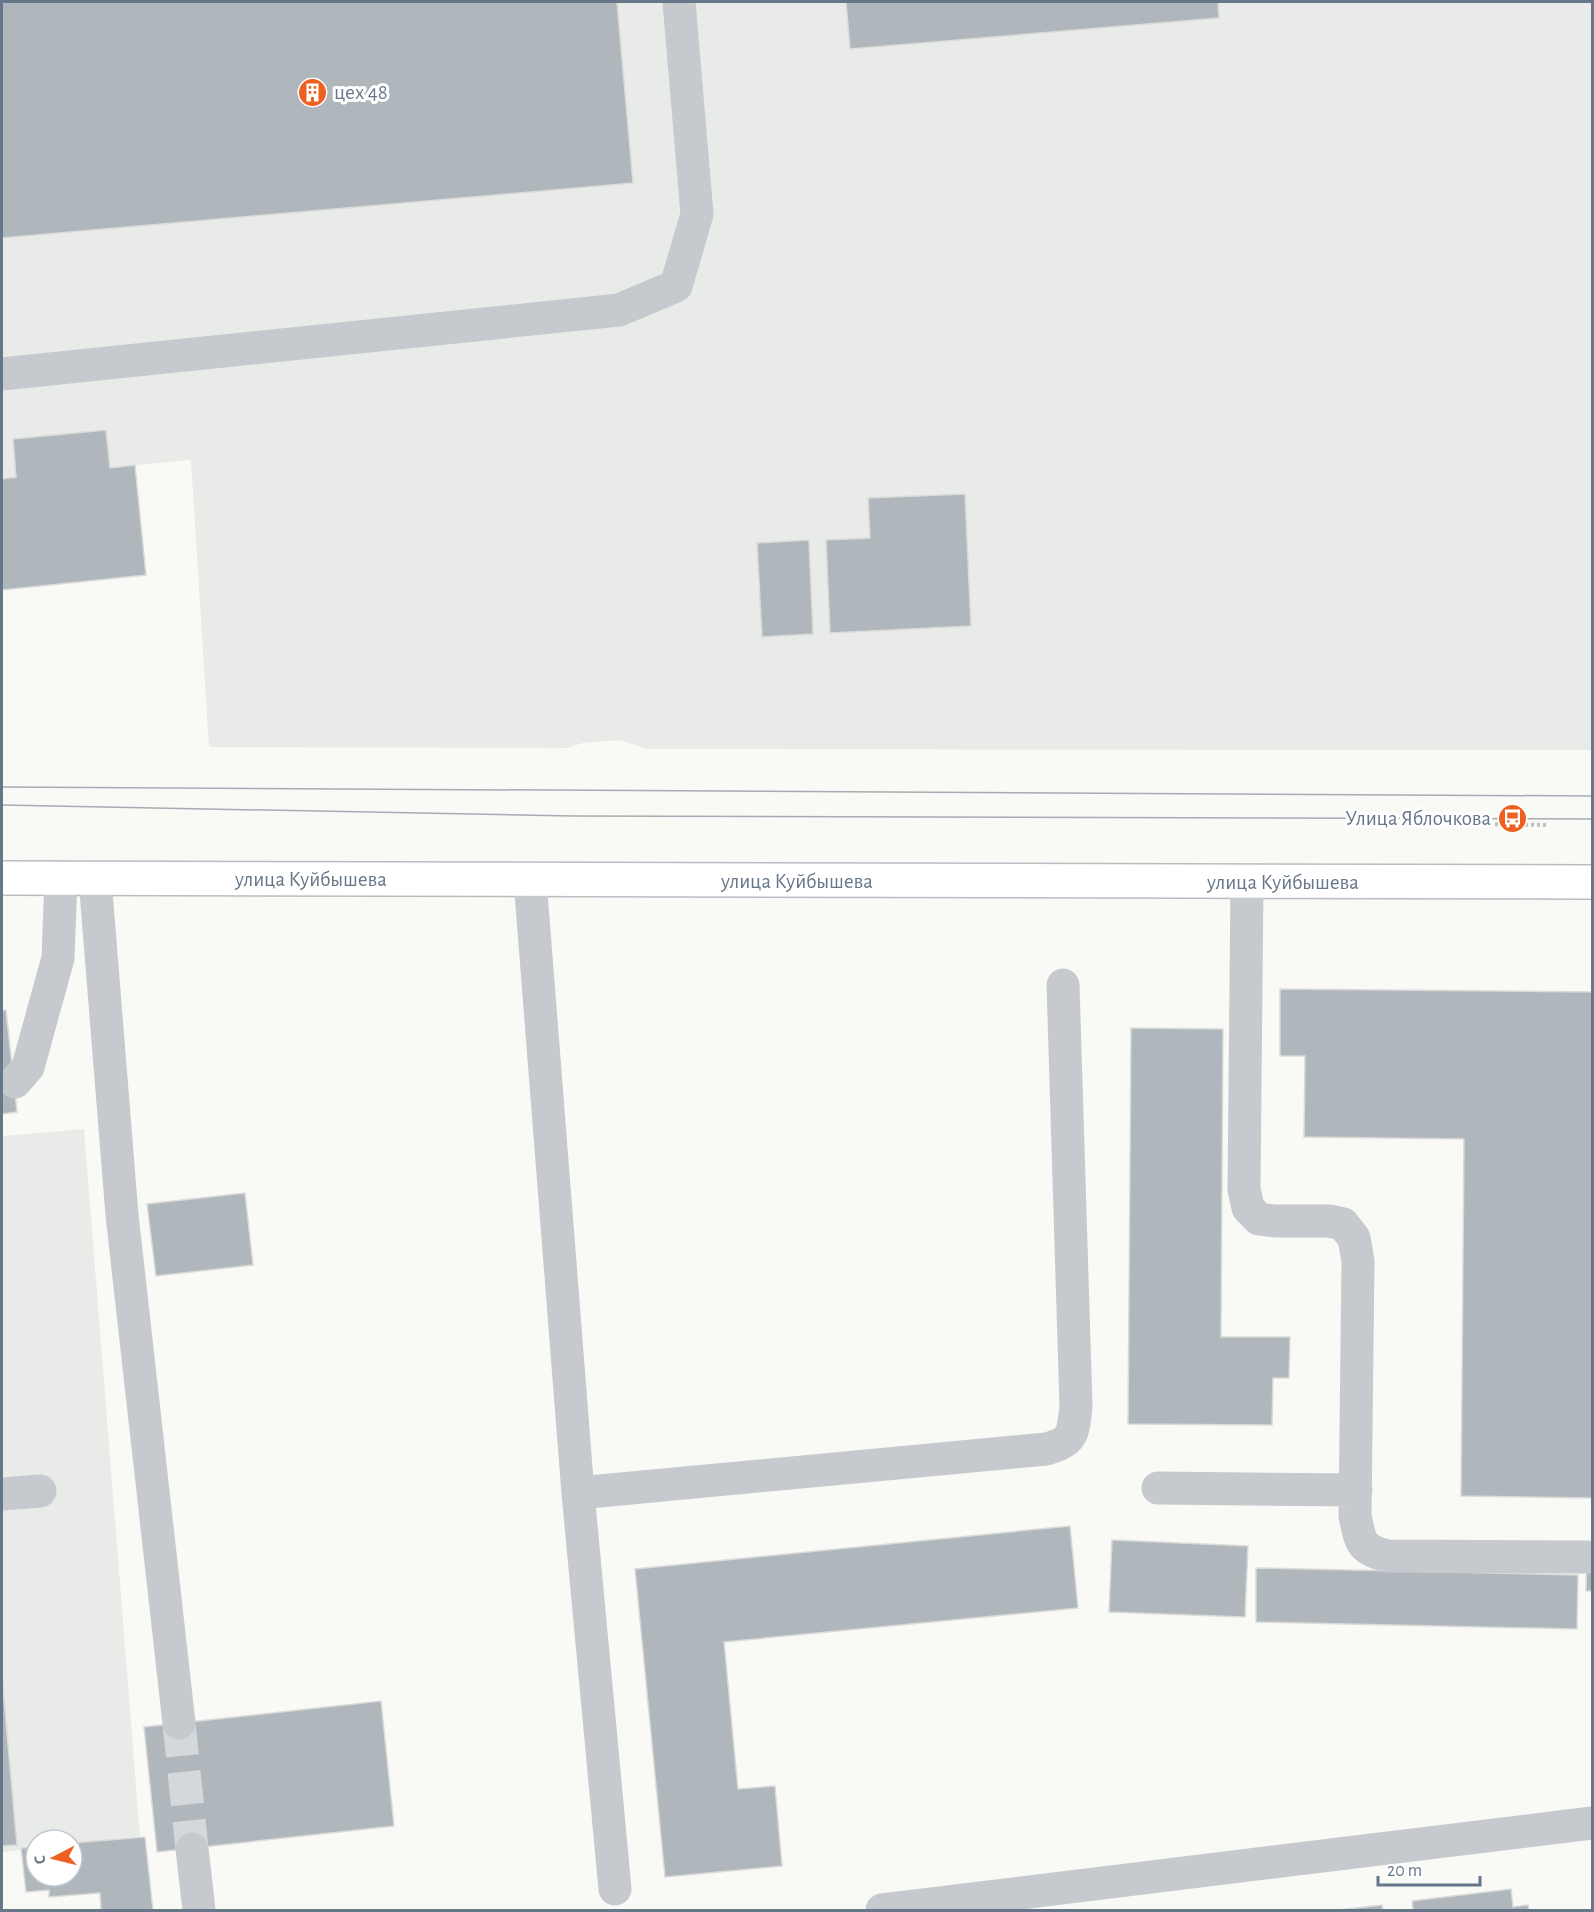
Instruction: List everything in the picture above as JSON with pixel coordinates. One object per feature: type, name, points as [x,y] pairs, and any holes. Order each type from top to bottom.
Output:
[{"type":"main road","name":"улица Куйбышева","points":[[2,878],[1593,882]]},
{"type":"lane","points":[[2,374],[619,310],[676,286],[697,214],[678,2]]},
{"type":"lane","points":[[15,1082],[28,1067],[58,958],[61,879]]},
{"type":"lane","points":[[95,879],[122,1215],[179,1723]]},
{"type":"lane","points":[[530,880],[578,1492],[615,1889]]},
{"type":"lane","points":[[1247,882],[1244,1189],[1248,1208],[1259,1219],[1329,1221],[1343,1224],[1354,1238],[1358,1260],[1355,1516],[1361,1541],[1372,1552],[1388,1556],[1587,1557]]},
{"type":"lane","points":[[578,1492],[1034,1450],[1063,1445],[1074,1431],[1076,1406],[1063,985]]},
{"type":"lane","points":[[1158,1488],[1356,1490]]},
{"type":"lane","points":[[2,1494],[40,1491]]},
{"type":"lane","points":[[882,1911],[1593,1823]]},
{"type":"lane","points":[[192,1849],[200,1911]]},
{"type":"path","points":[[1483,824],[1548,825]]},
{"type":"shaded area","points":[[2,2],[1592,2],[1592,750],[647,749],[620,740],[583,743],[567,748],[209,747],[191,460],[135,465],[146,575],[2,590]]},
{"type":"shaded area","points":[[84,1129],[140,1836],[84,1843],[84,1828],[24,1828],[24,1849],[2,1852],[2,1136]]},
{"type":"building","name":"цех 48","points":[[2,2],[617,2],[633,183],[2,238]]},
{"type":"building","points":[[846,2],[1218,2],[1219,18],[850,49]]},
{"type":"building","points":[[106,430],[110,468],[135,465],[146,575],[2,590],[2,479],[16,477],[13,439]]},
{"type":"building","points":[[965,494],[971,626],[830,633],[826,540],[870,538],[868,498]]},
{"type":"building","points":[[809,540],[813,634],[762,637],[757,543]]},
{"type":"building","points":[[1280,989],[1592,992],[1592,1498],[1461,1496],[1464,1139],[1304,1137],[1305,1056],[1280,1056]]},
{"type":"building","points":[[6,1010],[17,1112],[2,1114],[2,1011]]},
{"type":"building","points":[[1131,1028],[1223,1029],[1221,1337],[1290,1337],[1289,1378],[1273,1378],[1272,1425],[1128,1424]]},
{"type":"building","points":[[245,1193],[253,1265],[156,1276],[147,1204]]},
{"type":"building","points":[[1070,1526],[1078,1608],[724,1642],[738,1789],[775,1786],[782,1866],[665,1877],[635,1569]]},
{"type":"building","points":[[1112,1540],[1248,1546],[1245,1617],[1109,1612]]},
{"type":"building","points":[[1587,1547],[1592,1547],[1592,1591],[1586,1591]]},
{"type":"building","points":[[1256,1568],[1578,1575],[1577,1629],[1256,1622]]},
{"type":"building","points":[[2,1677],[17,1845],[2,1846]]},
{"type":"building","points":[[381,1701],[394,1826],[157,1852],[144,1727]]},
{"type":"building","points":[[145,1837],[153,1910],[101,1910],[100,1893],[49,1897],[49,1890],[26,1892],[26,1888],[84,1888],[84,1842]]},
{"type":"building","points":[[21,1848],[24,1848],[24,1874]]},
{"type":"building","points":[[1511,1889],[1513,1907],[1528,1905],[1529,1910],[1413,1910],[1412,1901]]},
{"type":"building","points":[[1382,1905],[1383,1910],[1338,1910]]},
{"type":"tunnel","points":[[179,1723],[192,1849]]},
{"type":"tram line","points":[[2,787],[1592,796]]},
{"type":"tram line","points":[[2,805],[573,816],[1592,819]]},
{"type":"place","name":"цех 48","points":[[313,92]]},
{"type":"place","name":"Улица Яблочкова","points":[[1512,818]]}]
